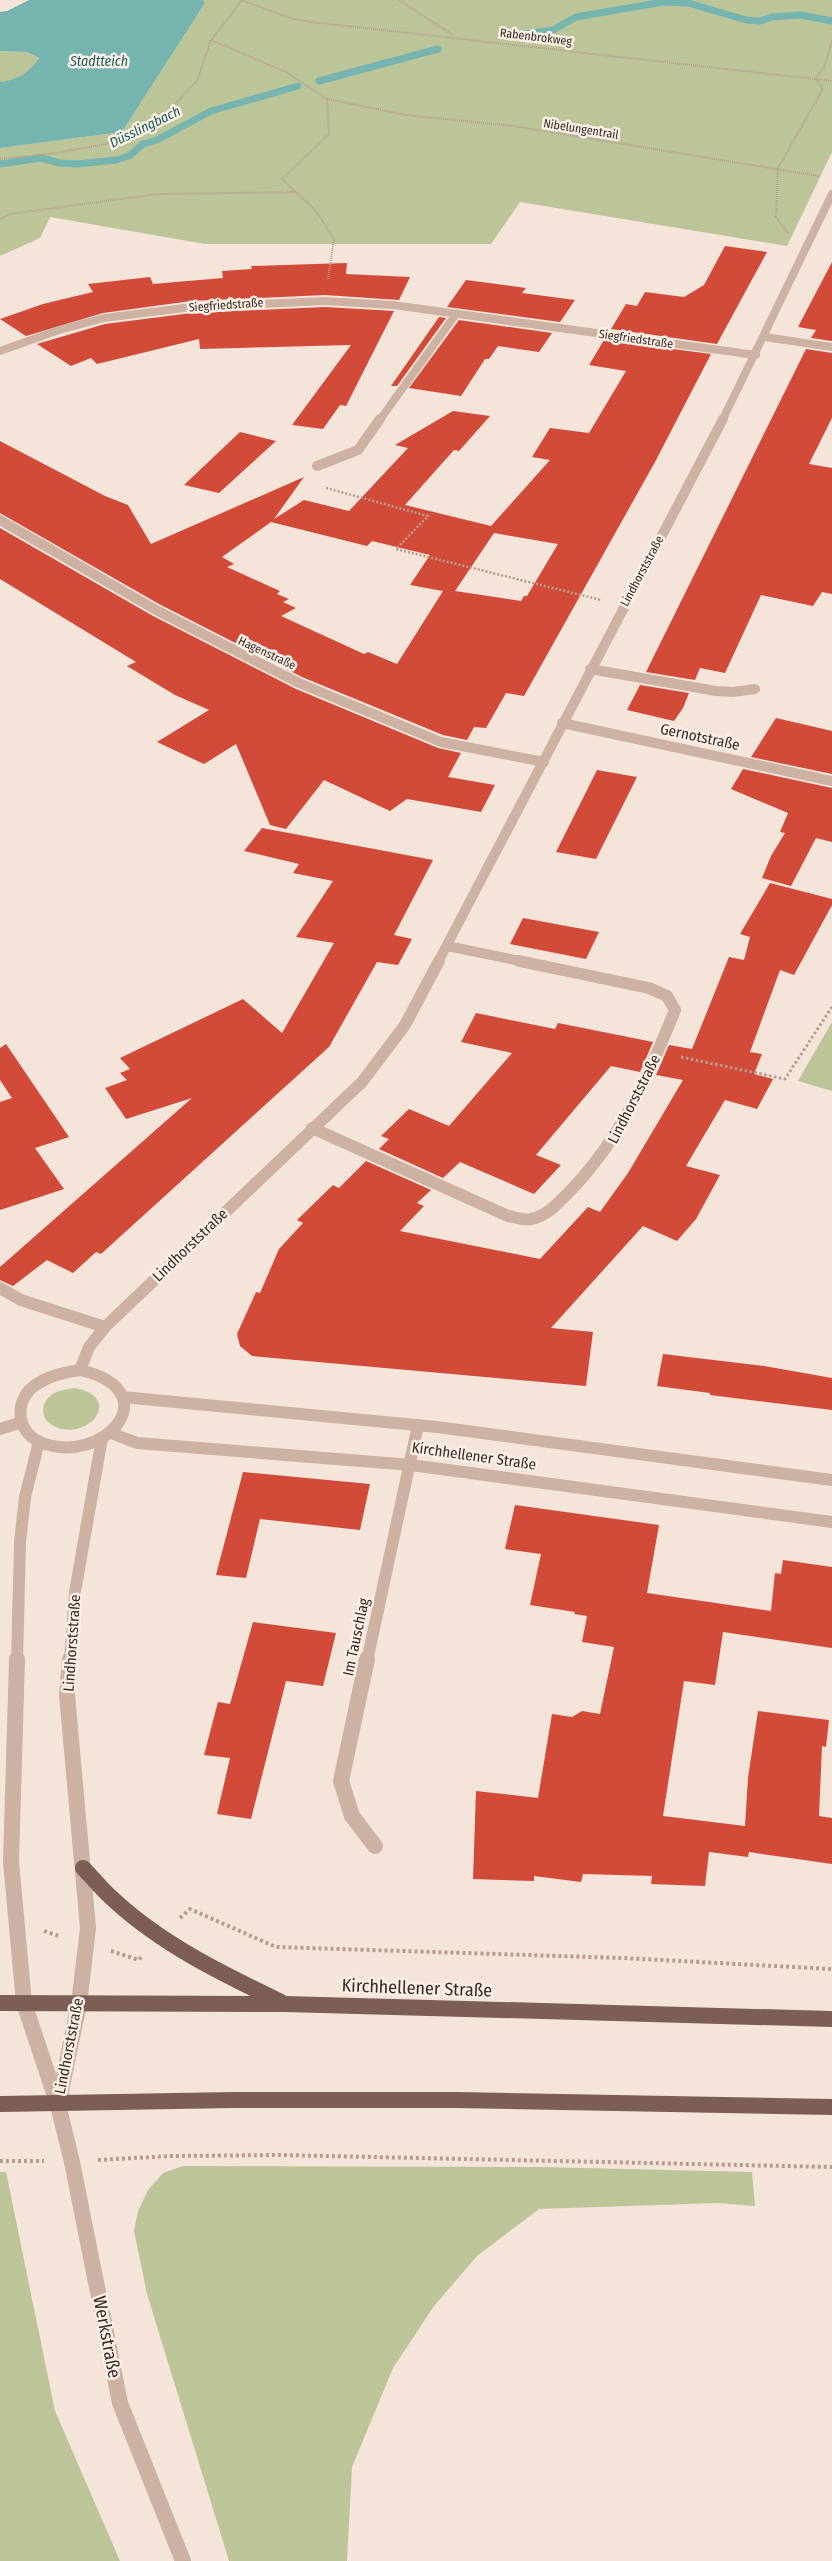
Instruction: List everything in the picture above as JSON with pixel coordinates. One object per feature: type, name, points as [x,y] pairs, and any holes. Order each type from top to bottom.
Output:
[{"type":"main road","points":[[83,1868],[120,1906],[163,1936],[227,1976],[285,2004]]},
{"type":"main road","name":"Kirchhellener Straße","points":[[0,2003],[285,2004],[832,2019]]},
{"type":"main road","points":[[0,2104],[58,2105],[232,2100],[539,2100],[832,2107]]},
{"type":"street","name":"Lindhorststraße","points":[[80,1370],[89,1346],[105,1326],[362,1082],[405,1026],[544,762],[590,669],[756,356],[832,194]]},
{"type":"street","name":"Siegfriedstraße","points":[[0,351],[59,330],[104,318],[192,307],[325,301],[393,305],[756,356]]},
{"type":"street","points":[[317,466],[358,450],[456,314]]},
{"type":"street","points":[[765,338],[832,347]]},
{"type":"street","name":"Hagenstraße","points":[[0,520],[156,610],[227,648],[299,682],[441,742],[544,762]]},
{"type":"street","points":[[590,669],[716,691],[733,692],[755,689]]},
{"type":"street","name":"Gernotstraße","points":[[562,723],[832,781]]},
{"type":"street","name":"Lindhorststraße","points":[[312,1128],[508,1216],[530,1220],[548,1212],[595,1166],[620,1132],[658,1053],[675,1010],[667,996],[649,988],[447,946]]},
{"type":"street","points":[[0,1288],[21,1300],[105,1326]]},
{"type":"street","points":[[80,1370],[108,1378],[117,1385],[124,1397],[126,1406],[123,1416],[106,1436],[82,1446],[67,1448],[39,1442],[26,1434],[19,1423],[17,1415],[19,1400],[31,1386],[58,1372],[80,1370]]},
{"type":"street","name":"Kirchhellener Straße","points":[[124,1397],[418,1425],[832,1480]]},
{"type":"street","points":[[0,1429],[19,1423]]},
{"type":"street","name":"Im Tauschlag","points":[[375,1846],[356,1825],[345,1804],[341,1780],[411,1465],[418,1425]]},
{"type":"street","name":"Lindhorststraße","points":[[58,2105],[79,2004],[88,1928],[67,1695],[75,1592],[106,1436]]},
{"type":"street","name":"Kirchhellener Straße","points":[[106,1436],[138,1443],[411,1465],[832,1522]]},
{"type":"street","name":"Lindhorststraße","points":[[39,1442],[25,1497],[20,1542],[11,1862],[24,2004],[58,2105]]},
{"type":"street","name":"Werkstraße","points":[[58,2105],[72,2162],[120,2403],[183,2561]]},
{"type":"path","points":[[0,159],[56,153],[134,139],[150,130],[197,80],[211,40],[242,0]]},
{"type":"path","name":"Rabenbrokweg","points":[[242,0],[290,18],[311,22],[456,36],[832,81]]},
{"type":"path","points":[[399,0],[456,36]]},
{"type":"path","points":[[211,40],[267,61],[313,87],[327,99],[329,134],[282,178],[316,210],[334,238],[325,301]]},
{"type":"path","points":[[804,253],[776,217],[778,168],[822,89],[816,79],[824,68],[832,41]]},
{"type":"path","name":"Nibelungentrail","points":[[327,99],[406,115],[513,126],[778,168],[823,177]]},
{"type":"path","points":[[0,219],[10,214],[157,194],[297,192]]},
{"type":"path","points":[[317,466],[326,488],[428,516],[396,549],[624,606]]},
{"type":"path","points":[[658,1053],[785,1080],[832,1007]]},
{"type":"path","points":[[18,1936],[44,1931],[139,1960],[190,1909],[276,1946],[623,1958],[832,1969]]},
{"type":"path","points":[[0,2160],[72,2162],[171,2156],[282,2155],[832,2167]]},
{"type":"green space","points":[[203,0],[832,0],[832,152],[787,246],[520,202],[491,244],[205,244],[50,217],[40,238],[0,256],[0,148],[122,132],[205,3]]},
{"type":"green space","points":[[0,51],[27,52],[39,58],[28,72],[13,80],[0,82]]},
{"type":"green space","points":[[832,1022],[832,1091],[798,1081]]},
{"type":"green space","points":[[75,1388],[90,1393],[97,1400],[99,1408],[96,1416],[80,1428],[68,1430],[50,1424],[46,1420],[43,1410],[47,1400],[56,1392]]},
{"type":"green space","points":[[183,2166],[541,2167],[752,2172],[755,2206],[718,2203],[539,2209],[477,2256],[434,2306],[393,2368],[352,2467],[347,2561],[229,2561],[147,2294],[134,2231],[138,2211],[148,2190],[163,2173]]},
{"type":"green space","points":[[0,2172],[6,2172],[55,2411],[120,2561],[0,2561]]},
{"type":"water","name":"Stadtteich","points":[[29,0],[203,0],[205,3],[122,132],[0,148],[0,82],[12,80],[22,75],[39,58],[27,52],[0,51],[0,12],[7,11]]},
{"type":"building","points":[[725,246],[767,252],[717,344],[611,329],[626,304],[637,306],[645,292],[684,297],[704,285]]},
{"type":"building","points":[[832,262],[832,341],[811,338],[816,330],[798,327]]},
{"type":"building","points":[[347,263],[346,274],[410,277],[399,300],[325,295],[191,301],[103,313],[26,336],[0,319],[43,304],[93,292],[88,284],[150,277],[153,284],[223,278],[222,271],[252,269],[251,266]]},
{"type":"building","points":[[466,280],[526,288],[522,293],[575,300],[560,322],[447,307]]},
{"type":"building","points":[[325,307],[394,311],[346,406],[340,405],[323,429],[292,425],[351,345],[200,349],[199,339],[97,364],[91,358],[71,366],[37,344],[105,324],[192,313]]},
{"type":"building","points":[[439,317],[446,318],[397,386],[391,386]]},
{"type":"building","points":[[459,320],[552,333],[539,352],[498,346],[489,359],[485,359],[461,396],[409,388]]},
{"type":"building","points":[[604,340],[711,354],[655,462],[524,696],[506,693],[486,728],[474,727],[467,740],[443,735],[302,677],[159,604],[0,513],[0,441],[105,496],[128,505],[151,544],[304,477],[274,519],[304,500],[349,511],[408,448],[395,445],[453,411],[490,416],[459,451],[454,450],[405,505],[491,526],[550,460],[532,457],[550,428],[589,433],[626,371],[589,365]],"holes":[[[271,522],[367,546],[372,541],[430,555],[410,585],[443,591],[397,664],[368,652],[364,654],[281,616],[296,608],[283,602],[289,599],[277,594],[280,591],[227,567],[234,564],[222,557]],[[494,533],[558,544],[527,596],[524,596],[521,601],[455,591]]]},
{"type":"building","points":[[806,349],[832,353],[832,418],[809,464],[832,468],[832,594],[822,592],[813,606],[761,595],[725,673],[700,668],[695,680],[646,672]]},
{"type":"building","points":[[240,432],[276,441],[219,493],[184,485]]},
{"type":"building","points":[[0,528],[153,616],[296,689],[438,748],[461,753],[448,777],[495,785],[481,812],[407,799],[390,811],[324,780],[286,829],[270,825],[236,744],[204,764],[157,742],[209,710],[175,695],[127,666],[136,662],[0,579]]},
{"type":"building","points":[[640,685],[689,693],[683,708],[674,721],[627,710]]},
{"type":"building","points":[[776,718],[832,731],[832,774],[751,757]]},
{"type":"building","points":[[743,769],[832,788],[832,842],[816,838],[791,886],[762,878],[771,856],[785,833],[780,832],[788,813],[731,789]]},
{"type":"building","points":[[597,770],[637,777],[596,859],[556,852]]},
{"type":"building","points":[[262,828],[433,860],[394,935],[412,939],[398,965],[377,962],[329,1047],[101,1254],[96,1252],[73,1273],[47,1260],[13,1286],[0,1280],[0,1267],[192,1098],[126,1119],[105,1088],[127,1080],[120,1073],[130,1069],[120,1058],[243,999],[282,1033],[334,943],[296,937],[333,881],[293,873],[299,864],[244,851]]},
{"type":"building","points":[[770,883],[832,899],[832,905],[794,975],[780,970],[750,1052],[762,1054],[754,1074],[773,1079],[757,1109],[725,1100],[686,1166],[720,1175],[696,1219],[677,1241],[643,1226],[551,1328],[593,1332],[586,1386],[252,1356],[240,1346],[237,1334],[256,1292],[260,1293],[279,1249],[303,1223],[297,1220],[333,1185],[339,1188],[366,1161],[431,1190],[417,1203],[424,1206],[400,1231],[540,1259],[588,1207],[600,1212],[628,1173],[683,1080],[656,1075],[669,1045],[692,1049],[729,957],[744,960],[750,937],[740,934]]},
{"type":"building","points":[[523,918],[599,932],[586,959],[510,944]]},
{"type":"building","points":[[476,1013],[555,1029],[558,1023],[653,1042],[640,1072],[611,1066],[536,1155],[561,1165],[534,1194],[460,1162],[443,1178],[379,1149],[389,1139],[381,1136],[409,1109],[449,1126],[512,1053],[461,1042]]},
{"type":"building","points":[[6,1044],[69,1137],[35,1148],[64,1189],[0,1210],[0,1102],[12,1098],[0,1080],[0,1048]]},
{"type":"building","points":[[663,1354],[764,1366],[832,1378],[832,1410],[710,1395],[710,1393],[657,1386]]},
{"type":"building","points":[[243,1472],[370,1484],[360,1530],[260,1519],[246,1578],[216,1575]]},
{"type":"building","points":[[515,1505],[659,1525],[647,1593],[771,1611],[775,1573],[781,1574],[783,1560],[832,1567],[832,1648],[723,1632],[715,1685],[684,1681],[663,1816],[745,1826],[748,1778],[758,1711],[829,1720],[826,1747],[822,1746],[819,1816],[832,1818],[832,1864],[749,1852],[748,1857],[709,1852],[705,1886],[651,1884],[652,1876],[583,1874],[581,1882],[534,1876],[534,1881],[473,1879],[476,1791],[538,1798],[552,1714],[572,1717],[582,1711],[600,1714],[614,1647],[582,1642],[587,1616],[574,1614],[575,1612],[530,1605],[541,1554],[505,1549]]},
{"type":"building","points":[[253,1622],[336,1633],[323,1686],[286,1681],[251,1819],[217,1814],[230,1758],[204,1755],[218,1702],[230,1704]]},
{"type":"waterway","name":"Düsslingbach","points":[[517,35],[553,30],[576,17],[663,2],[688,3],[746,20],[760,21],[772,17],[801,15],[832,21]]},
{"type":"waterway","name":"Düsslingbach","points":[[319,81],[438,49]]},
{"type":"waterway","name":"Düsslingbach","points":[[0,164],[41,158],[60,163],[77,164],[116,160],[129,156],[143,144],[157,140],[211,111],[298,86]]}]
